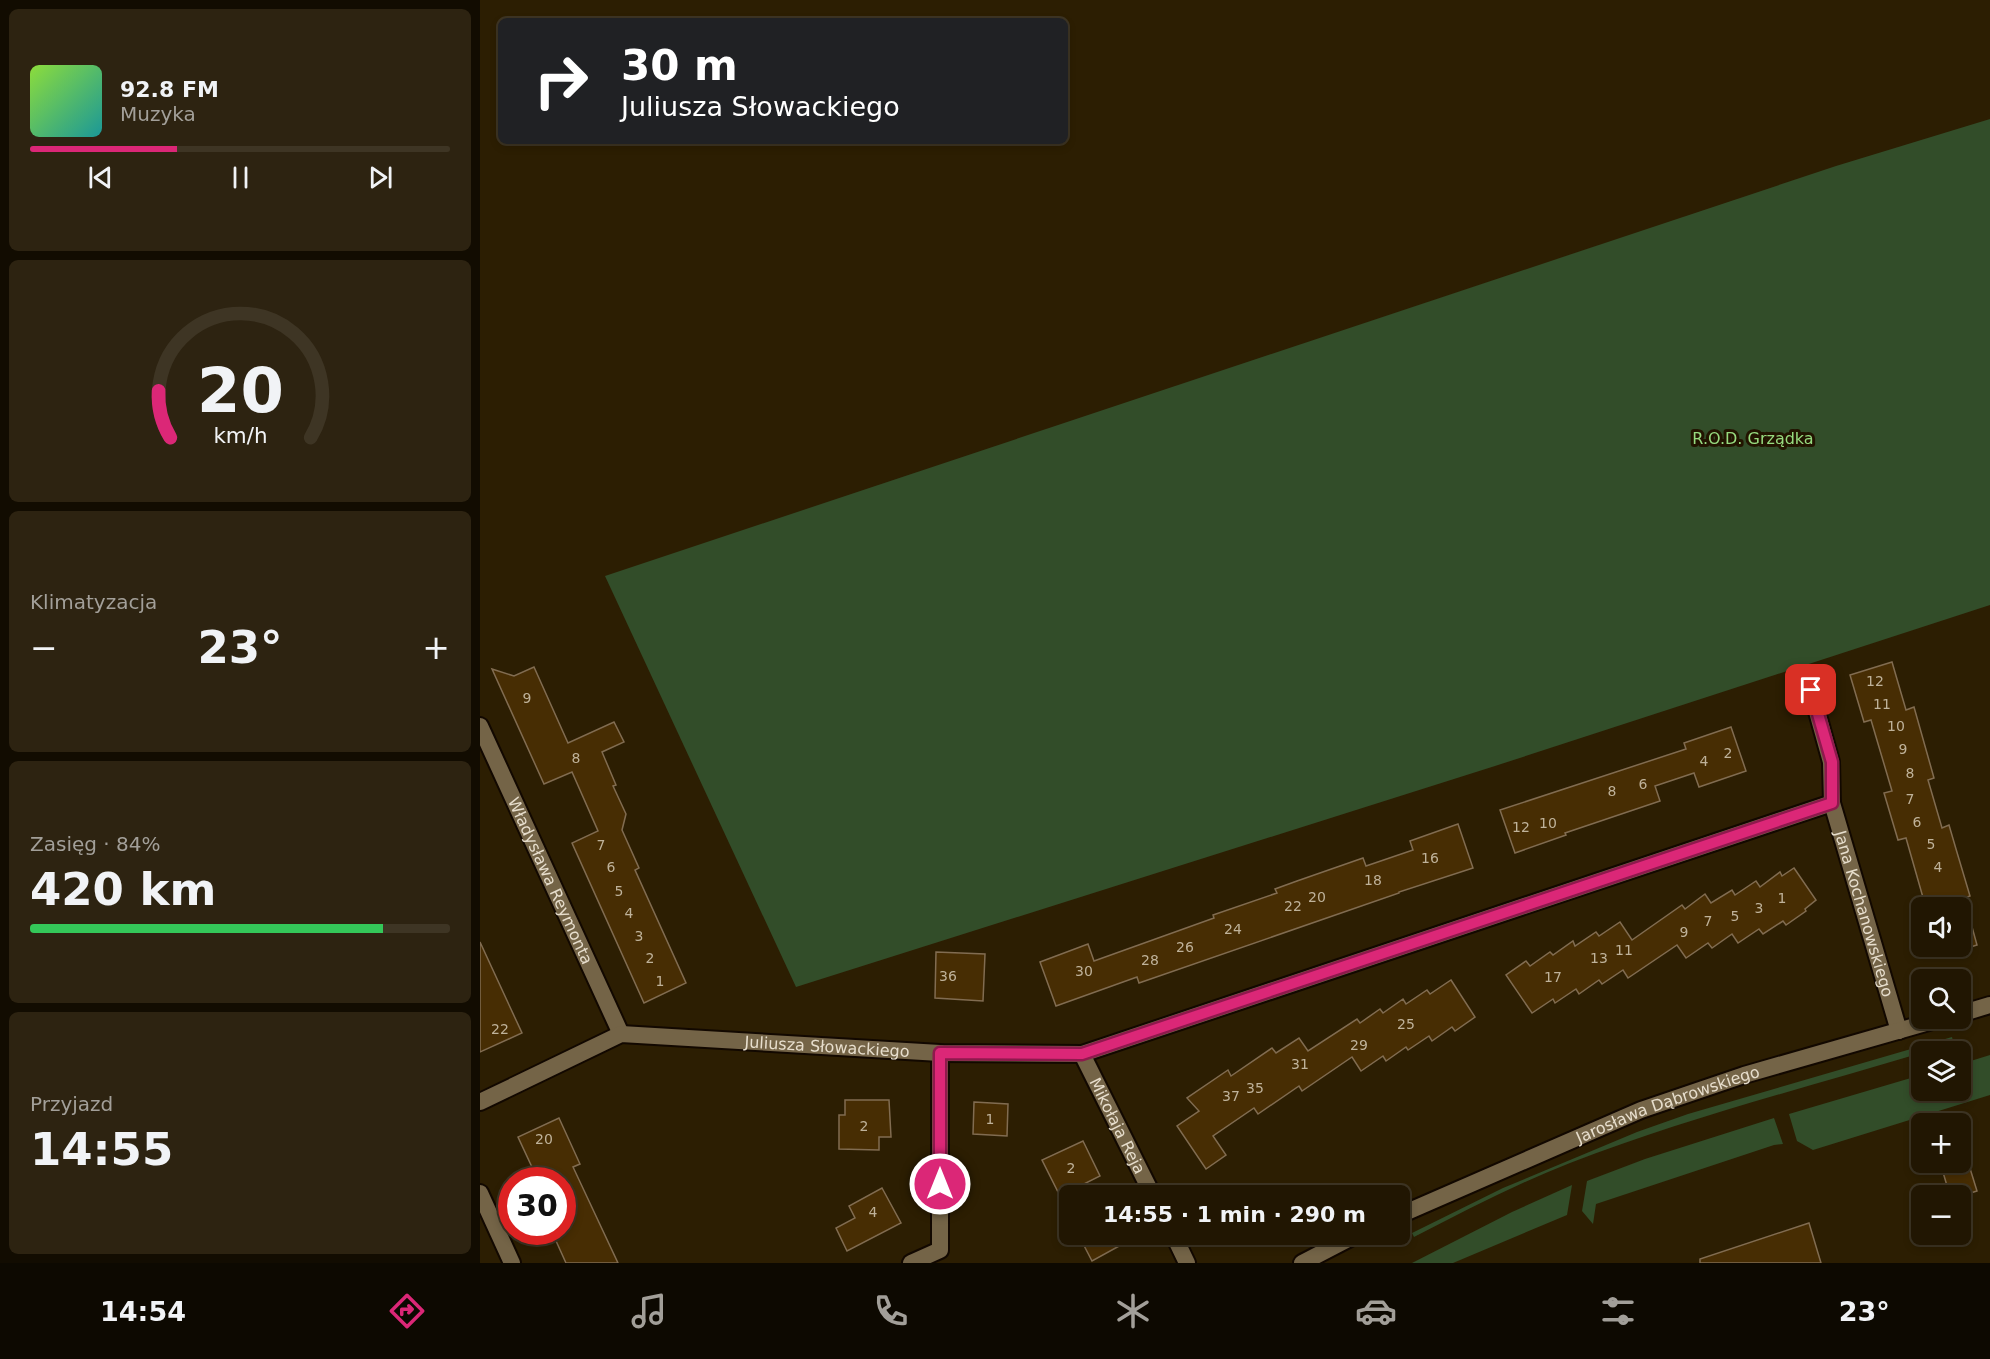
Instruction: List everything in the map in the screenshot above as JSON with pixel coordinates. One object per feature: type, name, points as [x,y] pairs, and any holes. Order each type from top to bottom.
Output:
[{"type":"street","name":"Jana Kochanowskiego","points":[[1811,690],[1832,762],[1832,803],[1899,1031]]},
{"type":"street","name":"Władysława Reymonta","points":[[480,726],[621,1034]]},
{"type":"street","name":"Juliusza Słowackiego","points":[[480,1102],[621,1034],[940,1053],[1082,1054],[1832,803]]},
{"type":"street","points":[[1971,1011],[1990,1005]]},
{"type":"street","name":"Jarosława Dąbrowskiego","points":[[1410,1211],[1641,1110],[1744,1075],[1911,1027]]},
{"type":"street","points":[[911,1263],[940,1250],[940,1053]]},
{"type":"street","name":"Mikołaja Reja","points":[[1082,1054],[1148,1185]]},
{"type":"street","points":[[480,1193],[512,1263]]},
{"type":"street","points":[[1178,1245],[1187,1263]]},
{"type":"street","points":[[1302,1263],[1337,1245]]},
{"type":"green space","name":"R.O.D. Grządka","points":[[1990,119],[1990,605],[1495,766],[796,987],[605,576],[1836,166]]},
{"type":"green space","points":[[1952,1037],[1953,1041],[1938,1041]]},
{"type":"green space","points":[[1911,1049],[1911,1056],[1744,1105],[1613,1147],[1530,1180],[1414,1237],[1412,1233],[1503,1188],[1637,1132],[1688,1114]]},
{"type":"green space","points":[[1990,1055],[1990,1095],[1971,1101],[1971,1061]]},
{"type":"green space","points":[[1911,1078],[1911,1101],[1971,1101],[1932,1113],[1911,1113],[1911,1120],[1813,1150],[1797,1141],[1789,1114]]},
{"type":"green space","points":[[1774,1118],[1783,1144],[1596,1204],[1593,1224],[1582,1211],[1587,1181],[1645,1159]]},
{"type":"green space","points":[[1572,1185],[1567,1215],[1453,1263],[1412,1263],[1512,1212]]},
{"type":"building","points":[[1892,662],[1906,710],[1914,707],[1934,778],[1928,780],[1942,828],[1949,825],[1970,896],[1923,897],[1906,838],[1898,840],[1884,793],[1892,791],[1871,720],[1864,722],[1850,675]]},
{"type":"building","points":[[534,667],[568,743],[614,722],[624,742],[602,752],[616,785],[613,786],[626,814],[622,830],[639,868],[635,870],[686,983],[644,1003],[572,843],[598,831],[572,772],[544,784],[492,669],[514,676]]},
{"type":"building","points":[[1731,727],[1746,771],[1699,787],[1694,773],[1655,786],[1660,801],[1565,833],[1566,835],[1515,853],[1500,810],[1686,749],[1684,743]]},
{"type":"building","points":[[1458,824],[1473,868],[1139,983],[1137,977],[1056,1006],[1040,962],[1088,944],[1094,961],[1214,918],[1213,915],[1277,893],[1275,889],[1363,858],[1366,866],[1413,850],[1410,841]]},
{"type":"building","points":[[1794,868],[1816,900],[1805,909],[1806,911],[1786,925],[1783,921],[1763,934],[1759,929],[1738,943],[1732,934],[1712,948],[1708,943],[1686,958],[1677,945],[1628,978],[1623,970],[1602,984],[1599,980],[1579,994],[1576,989],[1555,1003],[1553,999],[1532,1013],[1506,975],[1526,961],[1530,966],[1550,952],[1553,955],[1573,941],[1575,946],[1596,932],[1599,936],[1620,922],[1632,940],[1682,905],[1685,909],[1705,894],[1711,903],[1732,890],[1735,895],[1756,881],[1760,887],[1780,872],[1782,876]]},
{"type":"building","points":[[1971,923],[1977,945],[1971,947]]},
{"type":"building","points":[[480,942],[522,1033],[480,1052]]},
{"type":"building","points":[[936,952],[985,954],[983,1001],[935,998]]},
{"type":"building","points":[[1451,980],[1475,1017],[1455,1031],[1452,1027],[1432,1041],[1429,1036],[1408,1050],[1406,1047],[1386,1061],[1383,1056],[1361,1071],[1352,1057],[1302,1091],[1299,1086],[1258,1114],[1254,1108],[1213,1136],[1226,1155],[1206,1169],[1177,1126],[1199,1111],[1187,1098],[1228,1070],[1231,1076],[1272,1048],[1276,1053],[1299,1038],[1308,1051],[1357,1019],[1360,1023],[1380,1009],[1383,1013],[1403,999],[1406,1004],[1427,990],[1430,994]]},
{"type":"building","points":[[845,1100],[889,1100],[891,1137],[879,1137],[879,1150],[839,1149],[839,1115],[845,1115]]},
{"type":"building","points":[[974,1102],[1008,1104],[1007,1136],[973,1134]]},
{"type":"building","points":[[559,1118],[580,1164],[573,1167],[532,1167],[518,1137]]},
{"type":"building","points":[[1083,1141],[1100,1176],[1082,1185],[1059,1185],[1059,1194],[1042,1160]]},
{"type":"building","points":[[1971,1172],[1977,1191],[1971,1193],[1971,1185],[1947,1185],[1943,1173]]},
{"type":"building","points":[[576,1173],[618,1263],[566,1263],[558,1245],[576,1245]]},
{"type":"building","points":[[882,1188],[901,1223],[847,1251],[836,1228],[855,1218],[849,1206]]},
{"type":"building","points":[[1809,1223],[1821,1263],[1700,1263],[1700,1259]]},
{"type":"building","points":[[1084,1245],[1121,1245],[1092,1261]]},
{"type":"route","points":[[940,1184],[940,1053],[1082,1054],[1832,803],[1832,762],[1811,690]]}]
